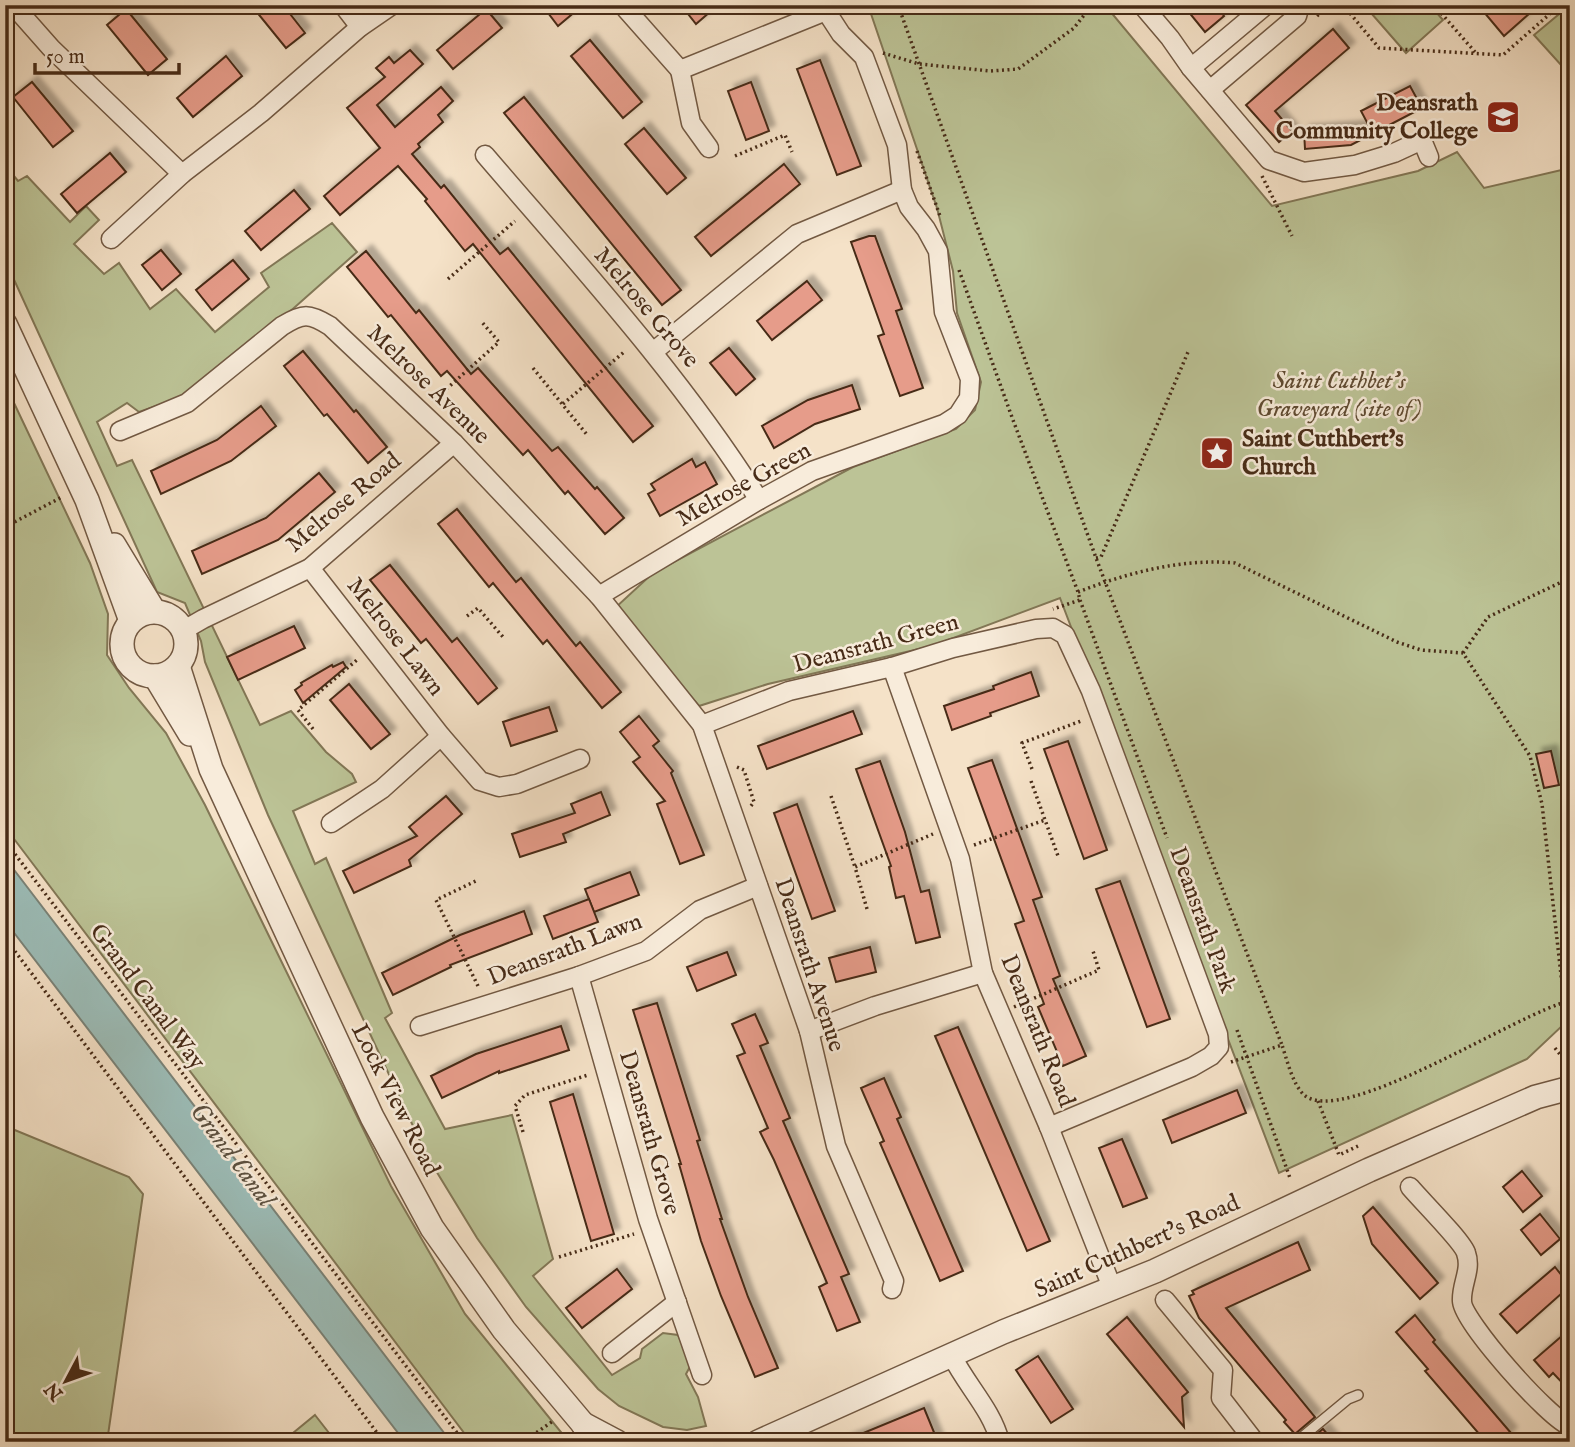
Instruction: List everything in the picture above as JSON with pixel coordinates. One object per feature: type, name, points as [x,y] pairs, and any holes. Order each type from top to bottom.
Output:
[{"type":"street","points":[[13,5],[51,48],[182,174]]},
{"type":"street","points":[[343,5],[360,27]]},
{"type":"street","points":[[111,239],[182,174],[261,113],[360,27],[392,5]]},
{"type":"street","points":[[1142,5],[1269,160],[1304,172],[1355,165],[1394,153],[1422,140],[1429,157]]},
{"type":"street","points":[[1191,68],[1266,5]]},
{"type":"street","points":[[1210,90],[1297,16],[1300,5]]},
{"type":"street","points":[[653,352],[797,234],[902,190],[897,145],[864,57],[841,34],[826,8],[680,70]]},
{"type":"street","points":[[626,9],[680,70],[691,122],[709,148]]},
{"type":"street","name":"Melrose Grove","points":[[485,155],[653,352],[726,448],[759,500]]},
{"type":"street","name":"Melrose Green","points":[[599,596],[812,471],[944,424],[958,415],[969,398],[970,379],[944,312],[938,251],[909,207],[902,190]]},
{"type":"street","name":"Melrose Avenue","points":[[120,431],[187,403],[282,326],[299,316],[314,317],[330,326],[454,443],[599,596],[655,668]]},
{"type":"street","points":[[5,324],[84,493],[131,621],[154,611],[171,616],[184,630]]},
{"type":"street","name":"Melrose Road","points":[[184,630],[310,568],[454,443]]},
{"type":"street","points":[[84,493],[154,611]]},
{"type":"street","name":"Melrose Lawn","points":[[310,568],[480,781],[499,787],[517,784],[580,759]]},
{"type":"street","name":"Lock View Road","points":[[131,621],[122,641],[127,662],[144,675],[155,676],[211,769],[372,1117],[432,1228],[504,1330],[588,1433],[617,1442]]},
{"type":"street","name":"Deansrath Green","points":[[702,725],[789,691],[892,667],[953,648],[1036,629],[1053,628],[1065,635]]},
{"type":"street","name":"Lock View Road","points":[[184,630],[186,649],[178,666],[211,769]]},
{"type":"street","name":"Deansrath Park","points":[[1049,1127],[1192,1066],[1211,1056],[1219,1046],[1218,1034],[1091,691],[1065,635]]},
{"type":"street","points":[[155,676],[172,672],[178,666]]},
{"type":"street","name":"Deansrath Road","points":[[892,667],[960,859],[983,973],[1049,1127],[1113,1290]]},
{"type":"street","name":"Deansrath Avenue","points":[[655,668],[702,725],[808,1031],[836,1146],[894,1281],[892,1289]]},
{"type":"street","points":[[331,823],[382,789],[442,736]]},
{"type":"street","name":"Deansrath Lawn","points":[[420,1026],[579,976],[646,951],[700,910],[758,886]]},
{"type":"street","points":[[808,1031],[875,1006],[983,973]]},
{"type":"street","name":"Deansrath Grove","points":[[579,976],[648,1219],[702,1375]]},
{"type":"street","name":"Saint Cuthbert’s Road","points":[[1536,1097],[1570,1069]]},
{"type":"street","name":"Saint Cuthbert’s Road","points":[[758,1442],[1003,1332],[1113,1290],[1369,1170],[1536,1097],[1570,1088]]},
{"type":"street","points":[[1410,1187],[1466,1250],[1469,1265],[1461,1302],[1472,1324],[1525,1387],[1553,1416],[1570,1426]]},
{"type":"street","points":[[1165,1300],[1223,1370],[1221,1398],[1255,1442]]},
{"type":"street","points":[[612,1353],[677,1302]]},
{"type":"street","points":[[952,1356],[963,1378],[995,1422],[1000,1442]]},
{"type":"lane","points":[[1296,1442],[1348,1399],[1358,1395]]},
{"type":"path","points":[[898,5],[1096,558],[1292,1072],[1304,1094],[1318,1101],[1344,1100],[1382,1087],[1570,1000]]},
{"type":"path","points":[[887,66],[883,53],[919,64],[991,71],[1017,69],[1074,28],[1092,5]]},
{"type":"path","points":[[1315,17],[1325,9],[1323,5]]},
{"type":"path","points":[[1343,5],[1379,48],[1503,55],[1560,5]]},
{"type":"path","points":[[1434,5],[1475,52]]},
{"type":"path","points":[[735,156],[785,135],[792,152]]},
{"type":"path","points":[[915,145],[943,223]]},
{"type":"path","points":[[448,279],[515,221]]},
{"type":"path","points":[[957,263],[1080,600],[1043,612]]},
{"type":"path","points":[[421,410],[499,342],[481,321]]},
{"type":"path","points":[[563,404],[624,352]]},
{"type":"path","points":[[1096,558],[1101,557],[1188,352]]},
{"type":"path","points":[[533,368],[589,436]]},
{"type":"path","points":[[5,527],[84,493]]},
{"type":"path","points":[[1078,592],[1106,582],[1184,563],[1235,563],[1397,642],[1421,650],[1463,653]]},
{"type":"path","points":[[1463,653],[1488,617],[1570,578]]},
{"type":"path","points":[[467,616],[478,608],[503,637]]},
{"type":"path","points":[[1463,653],[1530,756],[1542,804],[1564,1002]]},
{"type":"path","points":[[313,729],[298,710],[359,658]]},
{"type":"path","points":[[1032,769],[1021,743],[1081,721]]},
{"type":"path","points":[[1031,781],[1058,856]]},
{"type":"path","points":[[831,796],[867,909]]},
{"type":"path","points":[[972,846],[1045,820]]},
{"type":"path","points":[[855,867],[933,834]]},
{"type":"path","name":"Grand Canal Way","points":[[5,841],[464,1442]]},
{"type":"path","points":[[478,880],[436,900],[478,986]]},
{"type":"path","points":[[5,938],[384,1442]]},
{"type":"path","points":[[1012,1008],[1099,970],[1093,951]]},
{"type":"path","points":[[1222,1066],[1282,1045]]},
{"type":"path","points":[[1555,1048],[1570,1069]]},
{"type":"path","points":[[523,1132],[515,1106],[524,1095],[593,1073]]},
{"type":"path","points":[[1318,1101],[1339,1155],[1358,1146]]},
{"type":"path","points":[[559,1257],[641,1232]]},
{"type":"path","points":[[523,1442],[554,1420]]},
{"type":"green space","name":"Saint Cuthbet's Graveyard (site of)","points":[[868,5],[1105,5],[1272,206],[1418,171],[1457,152],[1484,188],[1570,168],[1570,1021],[1527,1059],[1279,1173],[1060,598],[932,646],[768,684],[699,706],[615,608],[653,573],[853,467],[956,429],[975,410],[981,382],[957,313],[953,271],[937,208]]},
{"type":"green space","points":[[1364,5],[1430,5],[1443,20],[1406,53]]},
{"type":"green space","points":[[1570,5],[1570,75],[1534,35]]},
{"type":"green space","points":[[5,165],[18,181],[27,176],[70,222],[86,206],[99,220],[74,244],[104,274],[119,263],[150,309],[176,289],[215,332],[269,287],[261,273],[332,223],[357,252],[286,315],[185,396],[139,412],[127,403],[97,422],[117,466],[132,460],[260,725],[291,711],[326,752],[352,774],[356,782],[293,811],[315,864],[326,858],[392,1013],[385,1018],[445,1129],[512,1115],[553,1259],[533,1276],[612,1375],[640,1358],[642,1349],[663,1333],[678,1335],[692,1363],[686,1374],[698,1397],[706,1426],[687,1430],[663,1427],[619,1406],[598,1389],[526,1307],[477,1238],[427,1156],[268,815],[205,662],[201,641],[185,603],[157,592],[5,260]]},
{"type":"green space","points":[[5,384],[90,563],[108,614],[107,655],[129,688],[166,733],[205,805],[391,1186],[465,1314],[569,1442],[471,1442],[5,827]]},
{"type":"green space","points":[[5,1126],[129,1177],[143,1194],[107,1442],[5,1442]]},
{"type":"green space","points":[[315,1415],[336,1442],[282,1442]]},
{"type":"water","points":[[5,858],[451,1442],[405,1442],[5,921]]},
{"type":"building","points":[[251,5],[283,5],[305,33],[286,48]]},
{"type":"building","points":[[542,5],[583,5],[558,26]]},
{"type":"building","points":[[681,5],[718,5],[696,24]]},
{"type":"building","points":[[1183,5],[1216,5],[1224,16],[1205,32]]},
{"type":"building","points":[[1478,5],[1539,5],[1504,36]]},
{"type":"building","points":[[126,9],[167,59],[148,75],[107,25]]},
{"type":"building","points":[[486,9],[502,28],[453,69],[437,50]]},
{"type":"building","points":[[1333,29],[1349,48],[1275,111],[1292,131],[1279,142],[1246,105]]},
{"type":"building","points":[[590,40],[642,102],[623,118],[571,56]]},
{"type":"building","points":[[410,50],[423,64],[377,105],[395,127],[441,87],[453,101],[438,115],[443,122],[418,144],[420,147],[412,154],[441,188],[444,185],[500,254],[508,248],[653,426],[633,442],[473,244],[465,251],[425,201],[427,199],[398,166],[340,215],[324,196],[380,148],[347,108],[385,77],[376,68],[389,57],[394,63]]},
{"type":"building","points":[[226,56],[242,76],[193,117],[177,98]]},
{"type":"building","points":[[820,60],[861,166],[837,175],[797,69]]},
{"type":"building","points":[[32,82],[73,131],[53,147],[13,97]]},
{"type":"building","points":[[751,82],[769,131],[746,140],[728,91]]},
{"type":"building","points":[[1410,86],[1422,108],[1351,145],[1305,149],[1304,131],[1369,126],[1361,111]]},
{"type":"building","points":[[524,97],[681,290],[662,305],[504,113]]},
{"type":"building","points":[[644,128],[686,178],[667,194],[625,144]]},
{"type":"building","points":[[110,153],[126,172],[77,213],[61,194]]},
{"type":"building","points":[[784,164],[800,184],[711,256],[695,237]]},
{"type":"building","points":[[294,190],[310,209],[261,250],[245,231]]},
{"type":"building","points":[[875,236],[902,309],[896,311],[923,388],[900,396],[878,336],[884,334],[851,242]]},
{"type":"building","points":[[161,250],[181,274],[162,290],[142,265]]},
{"type":"building","points":[[366,251],[416,313],[419,310],[471,374],[478,368],[552,451],[558,447],[624,518],[605,534],[568,491],[565,494],[528,450],[523,455],[447,371],[441,376],[347,267]]},
{"type":"building","points":[[233,260],[249,279],[212,310],[196,290]]},
{"type":"building","points":[[807,281],[822,300],[772,340],[757,321]]},
{"type":"building","points":[[729,348],[755,379],[736,395],[710,363]]},
{"type":"building","points":[[303,351],[387,447],[368,463],[327,414],[324,416],[284,366]]},
{"type":"building","points":[[852,385],[860,409],[815,424],[774,448],[762,426],[808,400]]},
{"type":"building","points":[[261,406],[276,426],[231,461],[161,494],[151,471],[217,440]]},
{"type":"building","points":[[692,459],[696,467],[705,462],[717,484],[660,516],[648,494],[655,490],[651,484]]},
{"type":"building","points":[[319,473],[335,492],[278,540],[202,574],[192,551],[266,518]]},
{"type":"building","points":[[457,509],[516,582],[521,578],[576,646],[580,642],[621,692],[602,708],[547,640],[543,644],[493,583],[489,587],[438,524]]},
{"type":"building","points":[[390,565],[452,642],[457,638],[497,688],[478,704],[426,639],[421,643],[370,580]]},
{"type":"building","points":[[294,626],[305,648],[238,680],[227,657]]},
{"type":"building","points":[[343,662],[346,667],[303,703],[295,690],[301,683],[332,665],[333,667]]},
{"type":"building","points":[[1031,672],[1039,696],[952,730],[944,706],[994,689],[993,686]]},
{"type":"building","points":[[349,684],[390,734],[371,749],[330,700]]},
{"type":"building","points":[[549,707],[557,731],[511,746],[503,722]]},
{"type":"building","points":[[853,711],[862,734],[767,769],[758,746]]},
{"type":"building","points":[[639,716],[659,741],[653,746],[673,771],[671,773],[704,855],[680,864],[657,804],[665,801],[633,762],[640,757],[620,732]]},
{"type":"building","points":[[1068,741],[1107,850],[1084,859],[1044,749]]},
{"type":"building","points":[[1551,751],[1559,785],[1544,788],[1536,754]]},
{"type":"building","points":[[992,760],[1042,897],[1033,900],[1060,976],[1053,979],[1086,1056],[1063,1066],[1038,1007],[1044,1004],[1015,924],[1024,921],[968,768]]},
{"type":"building","points":[[880,761],[905,832],[921,892],[929,890],[940,937],[916,943],[904,896],[896,898],[889,867],[891,866],[856,769]]},
{"type":"building","points":[[601,792],[610,815],[563,834],[566,842],[520,857],[512,834],[575,813],[571,804]]},
{"type":"building","points":[[446,796],[462,814],[409,860],[411,866],[354,893],[343,871],[417,836],[409,827]]},
{"type":"building","points":[[797,804],[835,911],[812,919],[774,813]]},
{"type":"building","points":[[630,872],[639,895],[594,912],[585,889]]},
{"type":"building","points":[[1120,881],[1170,1019],[1147,1027],[1096,889]]},
{"type":"building","points":[[589,899],[598,922],[553,939],[544,916]]},
{"type":"building","points":[[524,911],[532,934],[450,965],[451,967],[393,995],[382,973],[460,935]]},
{"type":"building","points":[[870,947],[876,972],[836,982],[829,958]]},
{"type":"building","points":[[727,952],[736,975],[697,991],[687,967]]},
{"type":"building","points":[[657,1003],[700,1140],[697,1141],[720,1219],[748,1297],[778,1368],[755,1377],[701,1241],[681,1164],[633,1010]]},
{"type":"building","points":[[755,1014],[768,1043],[760,1046],[790,1118],[783,1121],[849,1274],[841,1277],[860,1322],[837,1331],[819,1287],[827,1283],[760,1132],[768,1128],[737,1056],[745,1053],[732,1024]]},
{"type":"building","points":[[561,1026],[569,1050],[499,1071],[442,1098],[431,1076],[476,1054]]},
{"type":"building","points":[[958,1027],[1050,1241],[1027,1251],[935,1036]]},
{"type":"building","points":[[884,1078],[901,1117],[897,1119],[963,1271],[940,1281],[880,1143],[884,1141],[861,1088]]},
{"type":"building","points":[[1237,1090],[1246,1113],[1172,1143],[1163,1120]]},
{"type":"building","points":[[573,1094],[614,1234],[591,1241],[550,1102]]},
{"type":"building","points":[[1122,1139],[1147,1198],[1123,1207],[1099,1148]]},
{"type":"building","points":[[1522,1171],[1542,1196],[1523,1212],[1503,1187]]},
{"type":"building","points":[[1373,1207],[1438,1283],[1420,1299],[1372,1244],[1363,1216]]},
{"type":"building","points":[[1540,1214],[1560,1239],[1541,1255],[1521,1230]]},
{"type":"building","points":[[1298,1242],[1310,1270],[1226,1308],[1315,1417],[1295,1434],[1199,1318],[1189,1296],[1194,1294],[1192,1291]]},
{"type":"building","points":[[1555,1267],[1570,1286],[1517,1333],[1500,1314]]},
{"type":"building","points":[[617,1269],[632,1289],[582,1328],[566,1308]]},
{"type":"building","points":[[1415,1315],[1435,1340],[1433,1342],[1511,1433],[1501,1442],[1486,1442],[1425,1371],[1428,1369],[1396,1332]]},
{"type":"building","points":[[1127,1317],[1188,1392],[1182,1397],[1184,1427],[1107,1334]]},
{"type":"building","points":[[1570,1329],[1570,1391],[1553,1373],[1549,1377],[1534,1360]]},
{"type":"building","points":[[1038,1356],[1073,1409],[1051,1423],[1016,1370]]},
{"type":"building","points":[[924,1408],[938,1442],[844,1442],[844,1441]]},
{"type":"building","points":[[1323,1429],[1334,1442],[1307,1442]]},
{"type":"place","name":"Deansrath Community College","points":[[1503,117]]},
{"type":"place","name":"Saint Cuthbert's Church","points":[[1217,453]]},
{"type":"water label","name":"Grand Canal","points":[[232,1155]]}]
